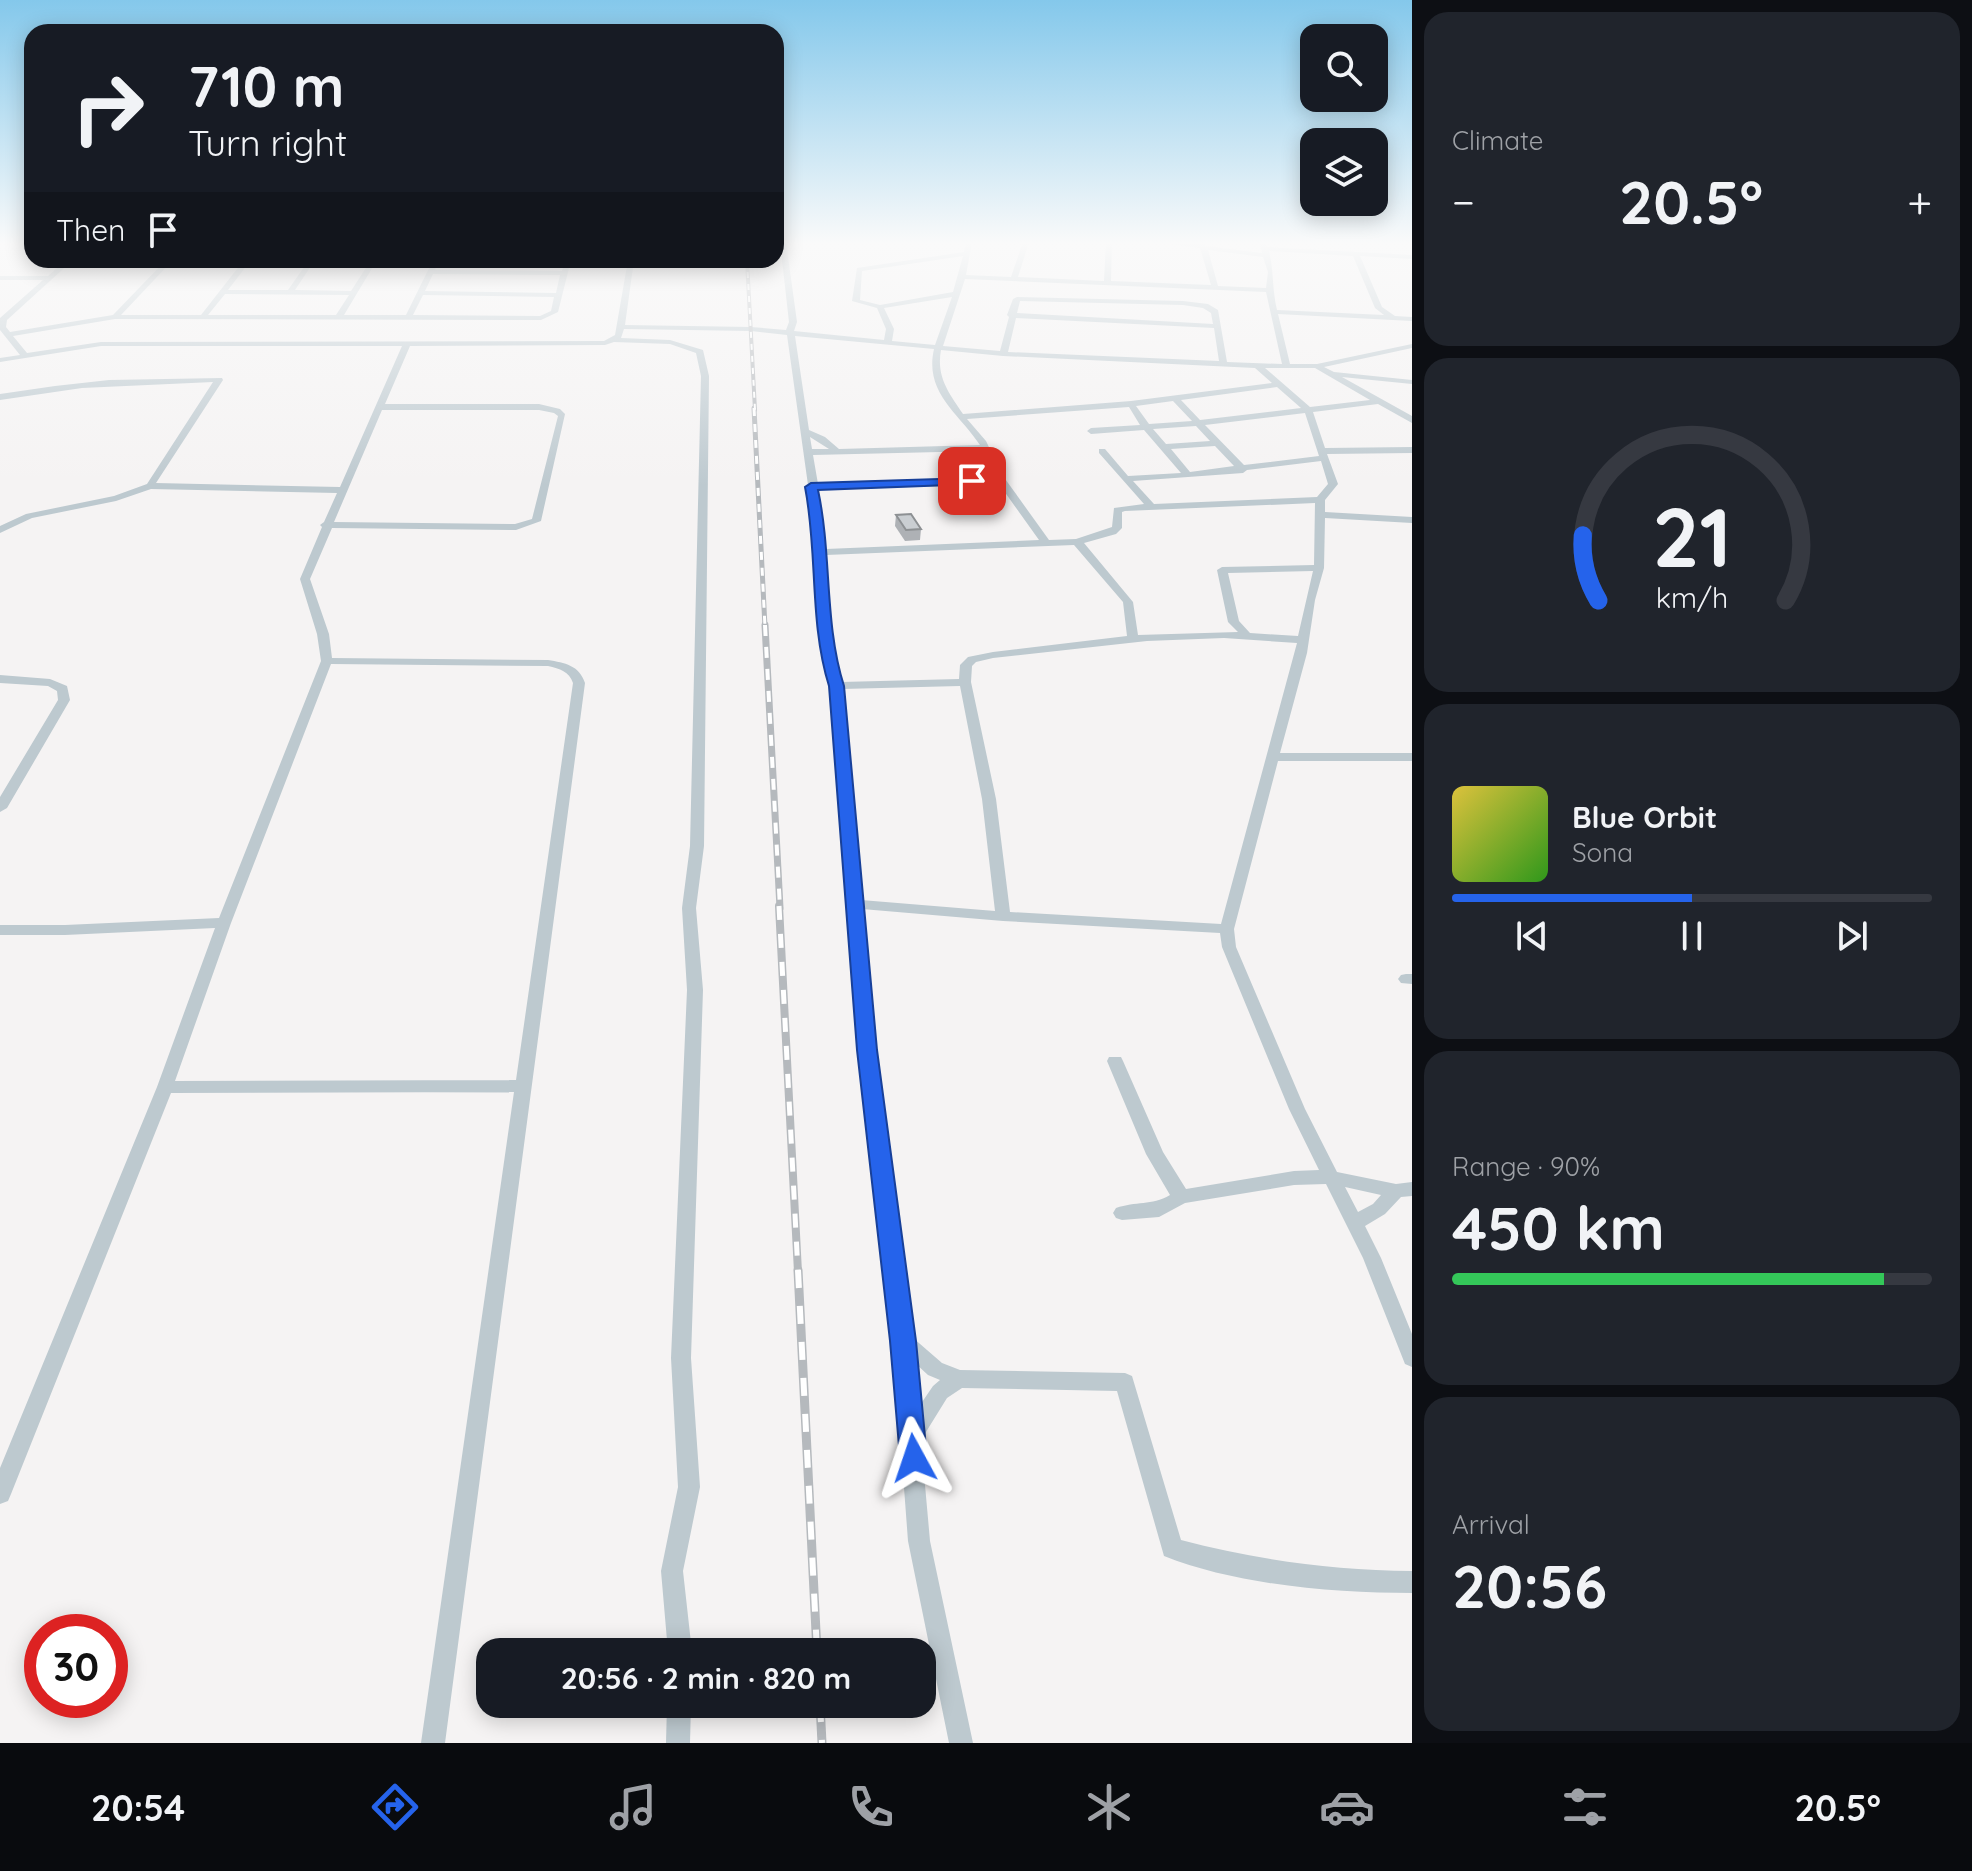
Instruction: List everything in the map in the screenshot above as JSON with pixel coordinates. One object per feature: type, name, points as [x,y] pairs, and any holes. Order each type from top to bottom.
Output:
[{"type":"street","points":[[2,323],[2,327],[24,355]]},
{"type":"street","points":[[8,335],[77,323]]},
{"type":"street","points":[[618,333],[620,323]]},
{"type":"street","points":[[793,323],[790,331],[819,525],[827,656],[836,686],[867,1050],[903,1341],[919,1541],[961,1743]]},
{"type":"street","points":[[887,323],[888,342]]},
{"type":"street","points":[[946,323],[935,362],[938,383],[960,417],[986,448],[1001,481],[1046,543]]},
{"type":"street","points":[[1003,354],[1009,323]]},
{"type":"street","points":[[1167,323],[1217,326],[1223,363]]},
{"type":"street","points":[[1277,323],[1287,367]]},
{"type":"street","points":[[618,333],[660,328]]},
{"type":"street","points":[[0,360],[101,344],[597,344],[618,333],[660,328],[674,331],[697,350],[705,376],[705,514],[700,584],[697,846],[689,908],[695,990],[681,1358],[689,1487],[672,1571],[679,1638]]},
{"type":"street","points":[[697,350],[706,328]]},
{"type":"street","points":[[639,341],[674,331],[706,328],[790,331],[1003,354],[1287,367],[1317,366],[1412,346]]},
{"type":"street","points":[[618,333],[639,341],[663,342],[697,350]]},
{"type":"street","points":[[248,343],[255,334]]},
{"type":"street","points":[[0,1494],[165,1087],[224,923],[327,661],[323,634],[305,579],[325,525],[407,343]]},
{"type":"street","points":[[1256,365],[1275,385],[1308,410],[1333,484],[1321,507],[1319,568],[1274,757],[1227,929],[1235,967],[1297,1109],[1355,1223],[1412,1358]]},
{"type":"street","points":[[1317,366],[1412,420]]},
{"type":"street","points":[[1328,373],[1412,382]]},
{"type":"street","points":[[0,397],[65,386],[131,380],[219,380],[150,486]]},
{"type":"street","points":[[960,417],[1131,404],[1275,385]]},
{"type":"street","points":[[1176,399],[1243,470]]},
{"type":"street","points":[[1091,431],[1197,423],[1381,401]]},
{"type":"street","points":[[1131,404],[1147,428],[1167,447],[1188,475]]},
{"type":"street","points":[[325,525],[516,527],[536,521],[562,416],[557,411],[539,407],[380,407]]},
{"type":"street","points":[[804,431],[822,439],[838,452]]},
{"type":"street","points":[[1167,447],[1217,443]]},
{"type":"street","points":[[807,452],[986,448]]},
{"type":"street","points":[[1125,479],[1243,470],[1324,454],[1412,450]]},
{"type":"street","points":[[1102,451],[1151,506]]},
{"type":"street","points":[[811,487],[1001,481]]},
{"type":"street","points":[[0,530],[29,516],[116,498],[150,486],[342,490]]},
{"type":"street","points":[[819,552],[1077,542],[1112,532],[1117,528],[1117,510],[1151,506],[1321,507],[1412,520]]},
{"type":"street","points":[[1077,542],[1128,602],[1133,637]]},
{"type":"street","points":[[1245,633],[1234,622],[1222,570],[1319,568]]},
{"type":"street","points":[[1003,916],[989,799],[965,682],[966,665],[972,659],[1133,637],[1245,633],[1301,640]]},
{"type":"street","points":[[327,661],[548,663],[564,666],[576,674],[579,683],[433,1743]]},
{"type":"street","points":[[0,679],[50,683],[63,689],[64,700],[0,808]]},
{"type":"street","points":[[836,686],[965,682]]},
{"type":"street","points":[[1274,757],[1412,757]]},
{"type":"street","points":[[855,904],[1227,929]]},
{"type":"street","points":[[0,930],[224,923]]},
{"type":"street","points":[[1115,1061],[1155,1154],[1181,1197]]},
{"type":"street","points":[[165,1087],[524,1086]]},
{"type":"street","points":[[1122,1213],[1159,1210],[1181,1197],[1294,1178],[1330,1177],[1404,1190]]},
{"type":"street","points":[[1355,1223],[1404,1190]]},
{"type":"street","points":[[903,1341],[935,1369],[959,1379],[1125,1382],[1172,1548],[1245,1567],[1373,1583],[1412,1582]]},
{"type":"street","points":[[912,1436],[940,1392],[959,1379]]},
{"type":"street","points":[[678,1743],[679,1718]]},
{"type":"building","points":[[911,514],[921,529],[906,530],[896,515]]},
{"type":"railway","points":[[750,323],[755,410]]},
{"type":"railway","points":[[754,408],[765,627]]},
{"type":"railway","points":[[765,625],[780,908]]},
{"type":"railway","points":[[779,906],[798,1272]]},
{"type":"railway","points":[[798,1270],[816,1638]]},
{"type":"railway","points":[[821,1718],[822,1743]]},
{"type":"route","points":[[914,1458],[903,1341],[867,1050],[836,686],[827,656],[819,525],[811,487],[972,481]]}]
